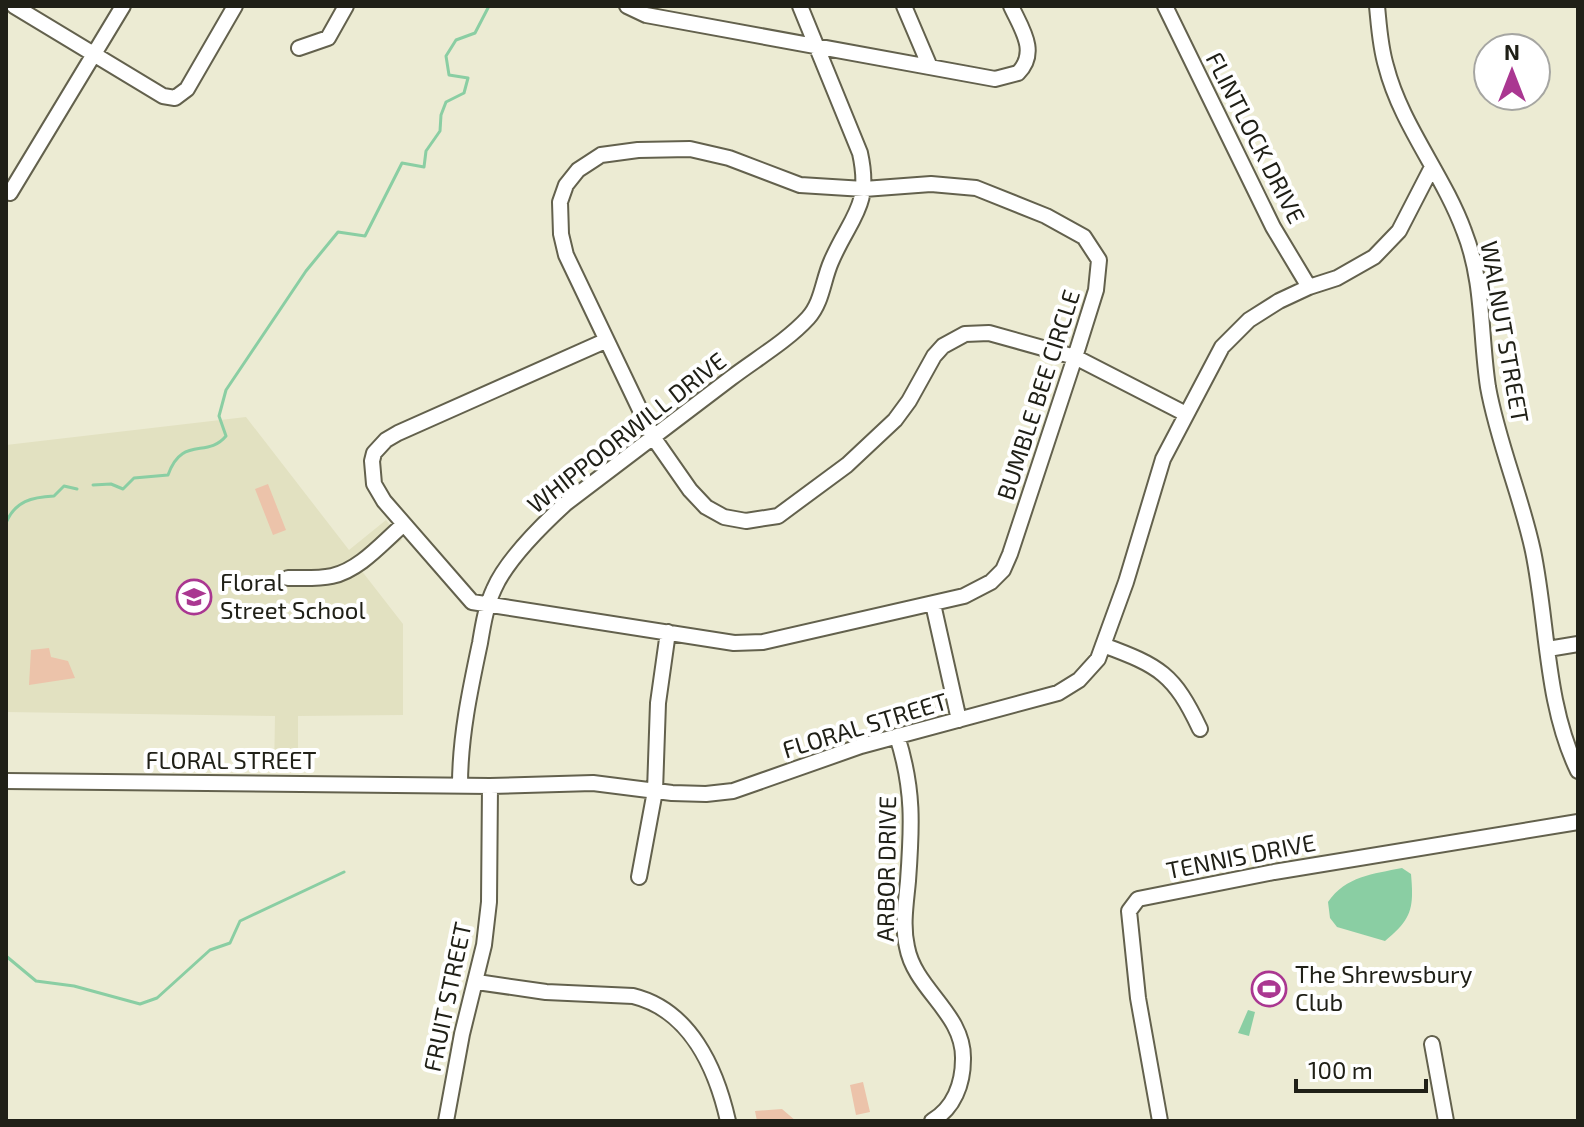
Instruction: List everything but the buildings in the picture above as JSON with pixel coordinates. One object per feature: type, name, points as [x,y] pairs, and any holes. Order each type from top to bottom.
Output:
[{"type":"street","points":[[6,15],[13,6],[163,96],[178,97],[187,89],[235,6]]},
{"type":"street","points":[[10,193],[123,6]]},
{"type":"street","points":[[299,48],[328,38],[346,6]]},
{"type":"street","points":[[627,6],[646,15],[995,79],[1018,73],[1027,59],[1028,47],[1011,6]]},
{"type":"street","points":[[800,6],[860,153],[864,189]]},
{"type":"street","points":[[904,6],[930,67]]},
{"type":"street","name":"FLINTLOCK DRIVE","points":[[1165,6],[1273,227],[1309,287]]},
{"type":"street","name":"WALNUT STREET","points":[[1377,6],[1379,33],[1390,79],[1464,230],[1477,275],[1488,387],[1532,548],[1563,736],[1578,771]]},
{"type":"street","name":"BUMBLE BEE CIRCLE","points":[[488,605],[734,643],[763,642],[933,604],[977,590],[1003,570],[1075,357],[1100,271],[1095,252],[1084,237],[1050,218],[976,188],[931,184],[864,189],[800,185],[729,158],[690,149],[638,150],[593,158],[566,185],[559,216],[566,255],[653,437],[690,490],[717,514],[746,521],[774,517],[847,465],[886,429],[909,401],[943,346],[965,334],[989,333],[1075,357],[1186,414]]},
{"type":"street","name":"FLORAL STREET","points":[[6,781],[490,786],[593,783],[706,794],[733,791],[861,746],[1058,693],[1093,667],[1127,580],[1163,459],[1227,340],[1249,320],[1309,287],[1348,272],[1374,257],[1399,231],[1432,167]]},
{"type":"street","name":"WHIPPOORWILL DRIVE","points":[[460,785],[462,738],[488,605],[501,577],[544,523],[811,315],[831,262],[857,213],[864,189]]},
{"type":"street","points":[[488,605],[472,602],[464,595],[384,501],[372,476],[374,453],[386,440],[605,341]]},
{"type":"street","points":[[288,578],[332,576],[346,571],[404,524]]},
{"type":"street","points":[[933,604],[959,720]]},
{"type":"street","points":[[639,877],[655,791],[658,703],[668,632]]},
{"type":"street","points":[[1548,649],[1578,644]]},
{"type":"street","points":[[1103,645],[1145,660],[1160,670],[1180,693],[1200,729]]},
{"type":"street","name":"ARBOR DRIVE","points":[[897,736],[912,796],[905,907],[906,946],[916,973],[954,1023],[963,1049],[959,1089],[946,1110],[932,1121]]},
{"type":"street","name":"FRUIT STREET","points":[[446,1121],[462,1034],[477,982],[489,902],[490,786]]},
{"type":"street","name":"TENNIS DRIVE","points":[[1160,1121],[1131,947],[1129,911],[1138,899],[1349,859],[1578,822]]},
{"type":"street","points":[[477,982],[546,992],[633,996],[665,1009],[689,1032],[701,1050],[716,1080],[728,1121]]},
{"type":"street","points":[[1432,1044],[1446,1121]]},
{"type":"shaded area","name":"Floral Street School","points":[[246,417],[349,550],[386,520],[402,540],[361,570],[403,624],[403,715],[298,716],[298,773],[274,772],[275,716],[6,712],[6,445]]},
{"type":"shaded area","points":[[268,484],[286,530],[273,535],[255,489]]},
{"type":"shaded area","points":[[49,648],[51,657],[68,661],[75,678],[29,685],[31,650]]},
{"type":"shaded area","points":[[1402,868],[1411,874],[1412,896],[1406,919],[1394,933],[1385,941],[1337,927],[1330,918],[1328,902],[1335,893],[1352,881]]},
{"type":"shaded area","points":[[1248,1010],[1255,1012],[1249,1036],[1238,1033]]},
{"type":"shaded area","points":[[863,1082],[870,1112],[856,1115],[850,1085]]},
{"type":"shaded area","points":[[782,1109],[796,1121],[757,1121],[755,1111]]},
{"type":"waterway","points":[[93,485],[111,484],[123,489],[134,478],[168,475],[180,455],[219,443],[226,436],[219,416],[226,390],[306,271],[338,232],[365,236],[402,163],[424,167],[426,151],[440,131],[446,102],[464,93],[468,78],[449,75],[446,56],[456,40],[475,33],[489,6]]},
{"type":"waterway","points":[[6,523],[14,510],[25,502],[54,496],[64,486],[77,489]]},
{"type":"waterway","points":[[6,956],[36,981],[74,986],[140,1004],[157,998],[210,950],[230,943],[240,921],[344,872]]},
{"type":"place","name":"Floral Street School","points":[[194,597]]},
{"type":"place","name":"The Shrewsbury Club","points":[[1269,989]]}]
